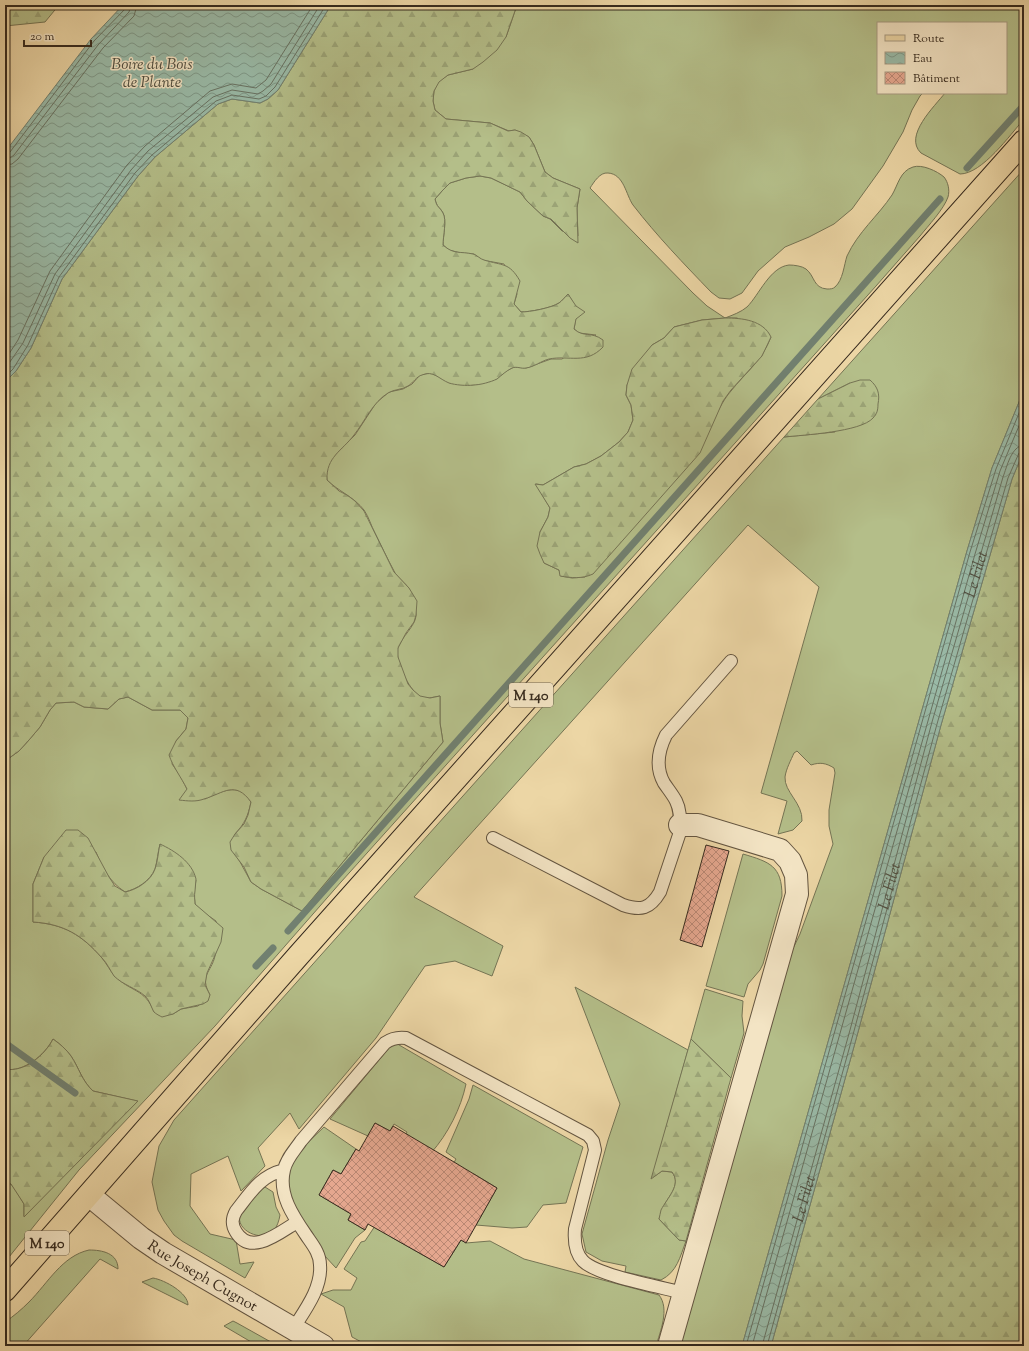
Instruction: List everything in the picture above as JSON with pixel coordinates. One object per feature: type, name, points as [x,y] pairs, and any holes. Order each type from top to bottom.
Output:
[{"type":"main road","name":"M 140","points":[[5,1290],[298,956],[1024,141]]},
{"type":"street","points":[[669,1346],[797,894],[796,875],[790,861],[780,850],[698,826],[680,825]]},
{"type":"street","name":"Rue Joseph Cugnot","points":[[89,1195],[141,1238],[163,1253],[323,1346]]},
{"type":"lane","points":[[493,838],[634,909],[644,908],[654,901],[660,892],[680,832],[680,816],[676,801],[659,774],[658,761],[660,747],[666,736],[730,661]]},
{"type":"lane","points":[[293,1329],[312,1298],[318,1280],[320,1265],[316,1250],[287,1204],[282,1185],[284,1170],[290,1156],[301,1141],[385,1043],[391,1039],[399,1038],[406,1038],[588,1134],[593,1141],[594,1150],[575,1229],[575,1242],[578,1254],[586,1263],[597,1270],[684,1293]]},
{"type":"lane","points":[[284,1170],[274,1172],[262,1180],[236,1211],[232,1222],[238,1234],[243,1239],[256,1243],[274,1236],[297,1222]]},
{"type":"green space","points":[[5,5],[59,5],[45,22],[5,26]]},
{"type":"green space","points":[[331,5],[517,5],[506,37],[497,50],[473,69],[448,75],[439,82],[434,91],[433,101],[435,110],[446,119],[490,123],[508,131],[515,130],[521,132],[529,137],[534,145],[545,172],[553,178],[580,189],[577,208],[578,243],[570,238],[551,219],[543,216],[520,192],[491,178],[480,176],[466,178],[450,183],[435,199],[437,206],[442,211],[444,216],[445,224],[443,245],[450,250],[473,254],[509,268],[520,281],[514,304],[521,312],[551,307],[560,302],[568,294],[576,306],[585,312],[576,319],[574,329],[581,333],[599,337],[603,340],[603,347],[597,353],[584,358],[556,358],[543,361],[529,367],[512,368],[497,379],[479,384],[468,385],[449,383],[433,374],[420,376],[408,386],[390,392],[378,401],[354,435],[332,460],[327,472],[327,480],[339,491],[355,501],[364,511],[394,572],[409,588],[417,601],[414,622],[398,648],[398,657],[408,684],[413,690],[420,696],[430,698],[440,696],[440,723],[443,742],[302,911],[251,882],[244,867],[231,850],[230,842],[244,824],[248,815],[251,802],[245,795],[240,791],[229,790],[198,801],[179,800],[187,789],[169,755],[176,741],[186,729],[188,718],[180,710],[152,710],[128,697],[119,699],[108,709],[84,707],[74,702],[56,703],[40,727],[29,740],[19,751],[5,761],[5,382],[16,371],[31,348],[62,279],[138,176],[155,157],[218,104],[232,99],[260,103],[268,99],[278,90]]},
{"type":"green space","points":[[517,5],[1024,5],[1024,119],[986,161],[977,168],[960,174],[921,153],[916,146],[918,130],[928,113],[944,94],[1007,94],[1007,22],[877,22],[877,94],[922,94],[912,110],[903,132],[883,166],[852,209],[834,224],[785,247],[758,271],[742,293],[730,299],[719,298],[711,292],[671,250],[633,205],[618,177],[613,174],[605,173],[598,178],[590,188],[693,293],[707,306],[725,318],[740,312],[747,307],[765,282],[776,271],[789,265],[796,265],[806,269],[817,284],[822,288],[834,288],[840,280],[847,256],[857,239],[892,195],[902,175],[909,169],[921,166],[937,172],[944,177],[949,192],[946,202],[936,217],[876,286],[341,882],[215,1026],[79,1170],[5,1262],[5,1182],[11,1184],[24,1204],[24,1216],[137,1101],[93,1091],[86,1083],[69,1053],[53,1039],[45,1051],[33,1062],[12,1070],[5,1069],[5,761],[19,751],[29,740],[40,727],[56,703],[74,702],[84,707],[108,709],[119,699],[128,697],[152,710],[180,710],[188,718],[186,729],[176,741],[172,764],[180,775],[187,789],[205,799],[230,790],[240,791],[246,795],[251,802],[250,807],[244,823],[235,834],[239,860],[251,882],[302,911],[443,742],[440,723],[440,696],[427,698],[419,696],[403,674],[398,659],[398,647],[413,624],[416,616],[415,606],[410,591],[395,574],[364,510],[356,501],[336,488],[327,480],[326,471],[331,459],[355,435],[376,403],[389,392],[403,389],[412,384],[420,375],[430,373],[441,377],[450,383],[472,385],[478,384],[496,379],[514,367],[526,368],[551,359],[562,359],[596,335],[579,333],[574,329],[576,311],[568,294],[560,302],[551,307],[521,312],[514,304],[517,294],[504,264],[482,260],[474,254],[449,250],[443,245],[445,224],[444,216],[435,199],[450,183],[466,178],[480,176],[491,178],[520,192],[543,216],[550,219],[562,231],[578,236],[577,208],[580,189],[553,178],[545,172],[534,145],[529,137],[515,130],[509,131],[490,123],[446,119],[435,110],[433,101],[434,91],[438,82],[448,75],[473,69],[506,37]],"holes":[[[737,318],[771,337],[763,353],[728,395],[711,426],[585,577],[572,578],[561,576],[559,570],[544,563],[540,532],[548,517],[550,508],[536,484],[543,485],[574,467],[586,464],[601,456],[619,442],[628,432],[633,420],[631,405],[626,395],[627,385],[652,345],[664,338],[674,327],[702,320]],[[160,844],[196,880],[194,893],[195,904],[216,921],[216,952],[206,978],[207,988],[210,995],[198,1006],[181,1009],[173,1014],[154,1012],[146,998],[115,976],[95,950],[80,937],[54,925],[33,922],[33,884],[44,857],[96,852],[107,874],[115,884],[125,892],[143,884],[153,873],[156,866]]]},
{"type":"green space","points":[[1024,169],[1024,390],[992,468],[967,551],[742,1346],[679,1346],[788,959],[800,934],[833,844],[829,826],[829,810],[835,773],[834,768],[831,766],[820,763],[811,765],[797,751],[794,753],[786,771],[785,782],[800,809],[802,821],[793,830],[778,834],[787,801],[761,793],[819,587],[748,525],[414,897],[503,946],[492,976],[455,961],[425,966],[376,1038],[299,1129],[290,1113],[258,1148],[265,1166],[241,1191],[228,1156],[191,1174],[190,1206],[210,1234],[236,1240],[240,1264],[254,1262],[245,1278],[174,1235],[158,1210],[152,1182],[159,1146],[174,1120],[784,437],[835,432],[850,383],[818,399]]},
{"type":"green space","points":[[725,318],[751,321],[763,327],[771,337],[762,356],[723,401],[700,453],[593,574],[577,578],[560,576],[559,570],[544,563],[537,546],[540,532],[548,517],[550,508],[535,484],[543,485],[574,467],[586,464],[601,456],[619,442],[628,432],[633,420],[631,405],[626,395],[627,385],[632,369],[652,345],[664,338],[674,327],[702,320]]},
{"type":"green space","points":[[860,380],[870,380],[875,385],[879,397],[875,415],[867,423],[845,430],[784,437],[818,399],[850,383]]},
{"type":"green space","points":[[1024,450],[1024,1346],[771,1346],[941,725],[1012,479]]},
{"type":"green space","points":[[66,830],[78,830],[88,838],[115,886],[125,892],[138,887],[147,881],[153,873],[156,866],[160,844],[187,862],[196,879],[195,904],[223,928],[221,942],[207,973],[205,985],[210,995],[208,1001],[203,1004],[181,1009],[173,1014],[162,1017],[154,1012],[145,996],[121,982],[114,976],[104,960],[80,937],[54,925],[33,922],[33,884],[44,857]]},
{"type":"green space","points":[[743,854],[767,863],[773,867],[780,878],[782,896],[763,964],[748,984],[744,997],[706,986]]},
{"type":"green space","points":[[575,987],[688,1050],[652,1178],[662,1171],[672,1172],[675,1181],[674,1189],[665,1204],[659,1219],[679,1240],[686,1241],[680,1258],[671,1273],[661,1280],[625,1272],[626,1266],[602,1261],[586,1252],[582,1234],[608,1140],[620,1104]]},
{"type":"green space","points":[[705,989],[743,1001],[742,1016],[744,1033],[731,1078],[691,1039]]},
{"type":"green space","points":[[53,1039],[69,1053],[86,1083],[93,1091],[138,1101],[24,1217],[24,1204],[11,1184],[5,1182],[5,1069],[12,1070],[33,1062],[45,1051]]},
{"type":"green space","points":[[691,1039],[731,1078],[686,1241],[679,1240],[659,1219],[661,1210],[674,1187],[675,1177],[672,1172],[662,1171],[651,1179]]},
{"type":"green space","points":[[394,1042],[466,1084],[461,1102],[453,1120],[443,1138],[431,1153],[406,1134],[407,1132],[394,1124],[390,1131],[375,1123],[368,1136],[330,1119]]},
{"type":"green space","points":[[473,1085],[583,1147],[566,1203],[543,1205],[527,1227],[512,1228],[476,1225],[497,1188],[474,1174],[448,1173],[456,1159],[446,1152],[469,1099]]},
{"type":"green space","points":[[324,1127],[356,1149],[341,1174],[333,1170],[319,1195],[351,1214],[348,1220],[365,1230],[355,1238],[336,1268],[323,1254],[289,1199],[287,1174],[291,1163],[300,1150]]},
{"type":"green space","points":[[265,1187],[273,1192],[276,1207],[280,1215],[278,1224],[273,1232],[262,1236],[245,1230],[240,1220],[240,1214],[254,1194]]},
{"type":"green space","points":[[381,1217],[391,1237],[444,1267],[461,1240],[466,1243],[490,1241],[524,1259],[659,1295],[664,1307],[664,1314],[662,1327],[656,1346],[369,1346],[352,1337],[344,1307],[321,1294],[333,1290],[351,1290],[357,1278],[344,1269],[361,1242],[365,1241]]},
{"type":"green space","points":[[89,1250],[104,1252],[112,1256],[115,1259],[118,1269],[100,1259],[23,1346],[5,1346],[5,1322],[36,1295],[63,1264],[79,1253]]},
{"type":"green space","points":[[153,1278],[164,1281],[175,1288],[184,1296],[188,1305],[142,1282]]},
{"type":"green space","points":[[233,1321],[278,1346],[258,1346],[224,1326]]},
{"type":"water","name":"Boire du Bois de Plante","points":[[123,5],[331,5],[278,90],[268,99],[260,103],[232,99],[218,104],[155,157],[138,176],[62,279],[31,348],[16,371],[5,382],[5,152],[91,39]]},
{"type":"water","name":"Le Filet","points":[[1024,390],[1024,450],[1012,479],[941,725],[771,1346],[742,1346],[967,551],[992,468]]},
{"type":"building","points":[[706,845],[729,851],[702,947],[680,940]]},
{"type":"building","points":[[375,1123],[390,1131],[393,1126],[497,1188],[466,1243],[461,1240],[444,1267],[368,1224],[365,1230],[348,1220],[351,1214],[319,1195],[333,1170],[341,1174],[356,1149],[359,1151]]},
{"type":"waterway","points":[[967,168],[1024,105]]},
{"type":"waterway","points":[[288,931],[940,199]]},
{"type":"waterway","points":[[256,966],[273,948]]},
{"type":"waterway","points":[[8,1045],[75,1093]]}]
